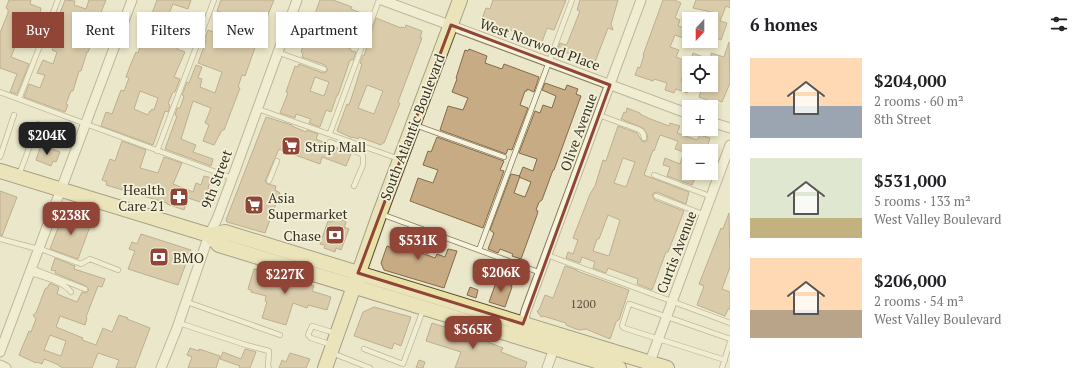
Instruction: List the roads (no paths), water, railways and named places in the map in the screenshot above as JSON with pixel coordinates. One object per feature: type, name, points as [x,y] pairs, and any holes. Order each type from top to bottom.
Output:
[{"type":"main road","name":"South Atlantic Boulevard","points":[[326,368],[358,273],[460,0]]},
{"type":"main road","points":[[0,171],[209,235],[219,245],[353,288],[613,367]]},
{"type":"main road","points":[[209,235],[224,232],[523,324],[649,365],[667,368]]},
{"type":"street","points":[[0,352],[132,0]]},
{"type":"street","name":"9th Street","points":[[161,368],[187,302],[209,235],[258,109],[277,52],[297,0]]},
{"type":"street","name":"West Norwood Place","points":[[382,0],[682,111]]},
{"type":"street","name":"Olive Avenue","points":[[519,338],[526,311],[641,0]]},
{"type":"street","points":[[718,124],[730,128]]},
{"type":"street","name":"Curtis Avenue","points":[[649,365],[730,146]]},
{"type":"street","points":[[547,368],[558,335]]},
{"type":"street","points":[[0,365],[6,368]]},
{"type":"lane","points":[[19,99],[58,0]]},
{"type":"lane","points":[[157,151],[214,0]]},
{"type":"lane","points":[[330,133],[378,0]]},
{"type":"lane","points":[[479,250],[572,0]]},
{"type":"lane","points":[[277,52],[324,69]]},
{"type":"lane","points":[[0,92],[232,178]]},
{"type":"lane","points":[[258,109],[401,159]]},
{"type":"lane","points":[[0,157],[14,115]]},
{"type":"lane","points":[[599,115],[641,130],[644,138]]},
{"type":"lane","points":[[18,176],[38,124]]},
{"type":"lane","points":[[414,124],[504,157]]},
{"type":"lane","points":[[330,142],[340,146]]},
{"type":"lane","points":[[348,149],[360,153],[363,156],[363,165],[354,186]]},
{"type":"lane","points":[[269,181],[277,161]]},
{"type":"lane","points":[[654,175],[712,197]]},
{"type":"lane","points":[[656,196],[705,215]]},
{"type":"lane","points":[[380,213],[541,273]]},
{"type":"lane","points":[[427,251],[433,233]]},
{"type":"lane","points":[[0,239],[38,248],[81,264],[90,259],[118,270]]},
{"type":"lane","points":[[547,255],[730,323]]},
{"type":"lane","points":[[30,271],[85,289]]},
{"type":"lane","points":[[30,271],[68,288],[71,292]]},
{"type":"lane","points":[[187,302],[280,335]]},
{"type":"lane","points":[[722,368],[725,360],[730,340],[629,304],[622,326],[624,328],[725,360]]},
{"type":"lane","points":[[364,349],[403,364],[424,309]]},
{"type":"lane","points":[[179,323],[269,351],[269,368]]},
{"type":"lane","points":[[334,344],[310,337],[308,335],[310,328],[314,326],[334,344],[370,368]]},
{"type":"place","name":"Strip Mall","points":[[291,146]]},
{"type":"place","name":"Health Care 21","points":[[179,197]]},
{"type":"place","name":"Asia Supermarket","points":[[254,205]]},
{"type":"place","name":"Chase","points":[[335,235]]},
{"type":"place","name":"BMO","points":[[159,257]]}]
